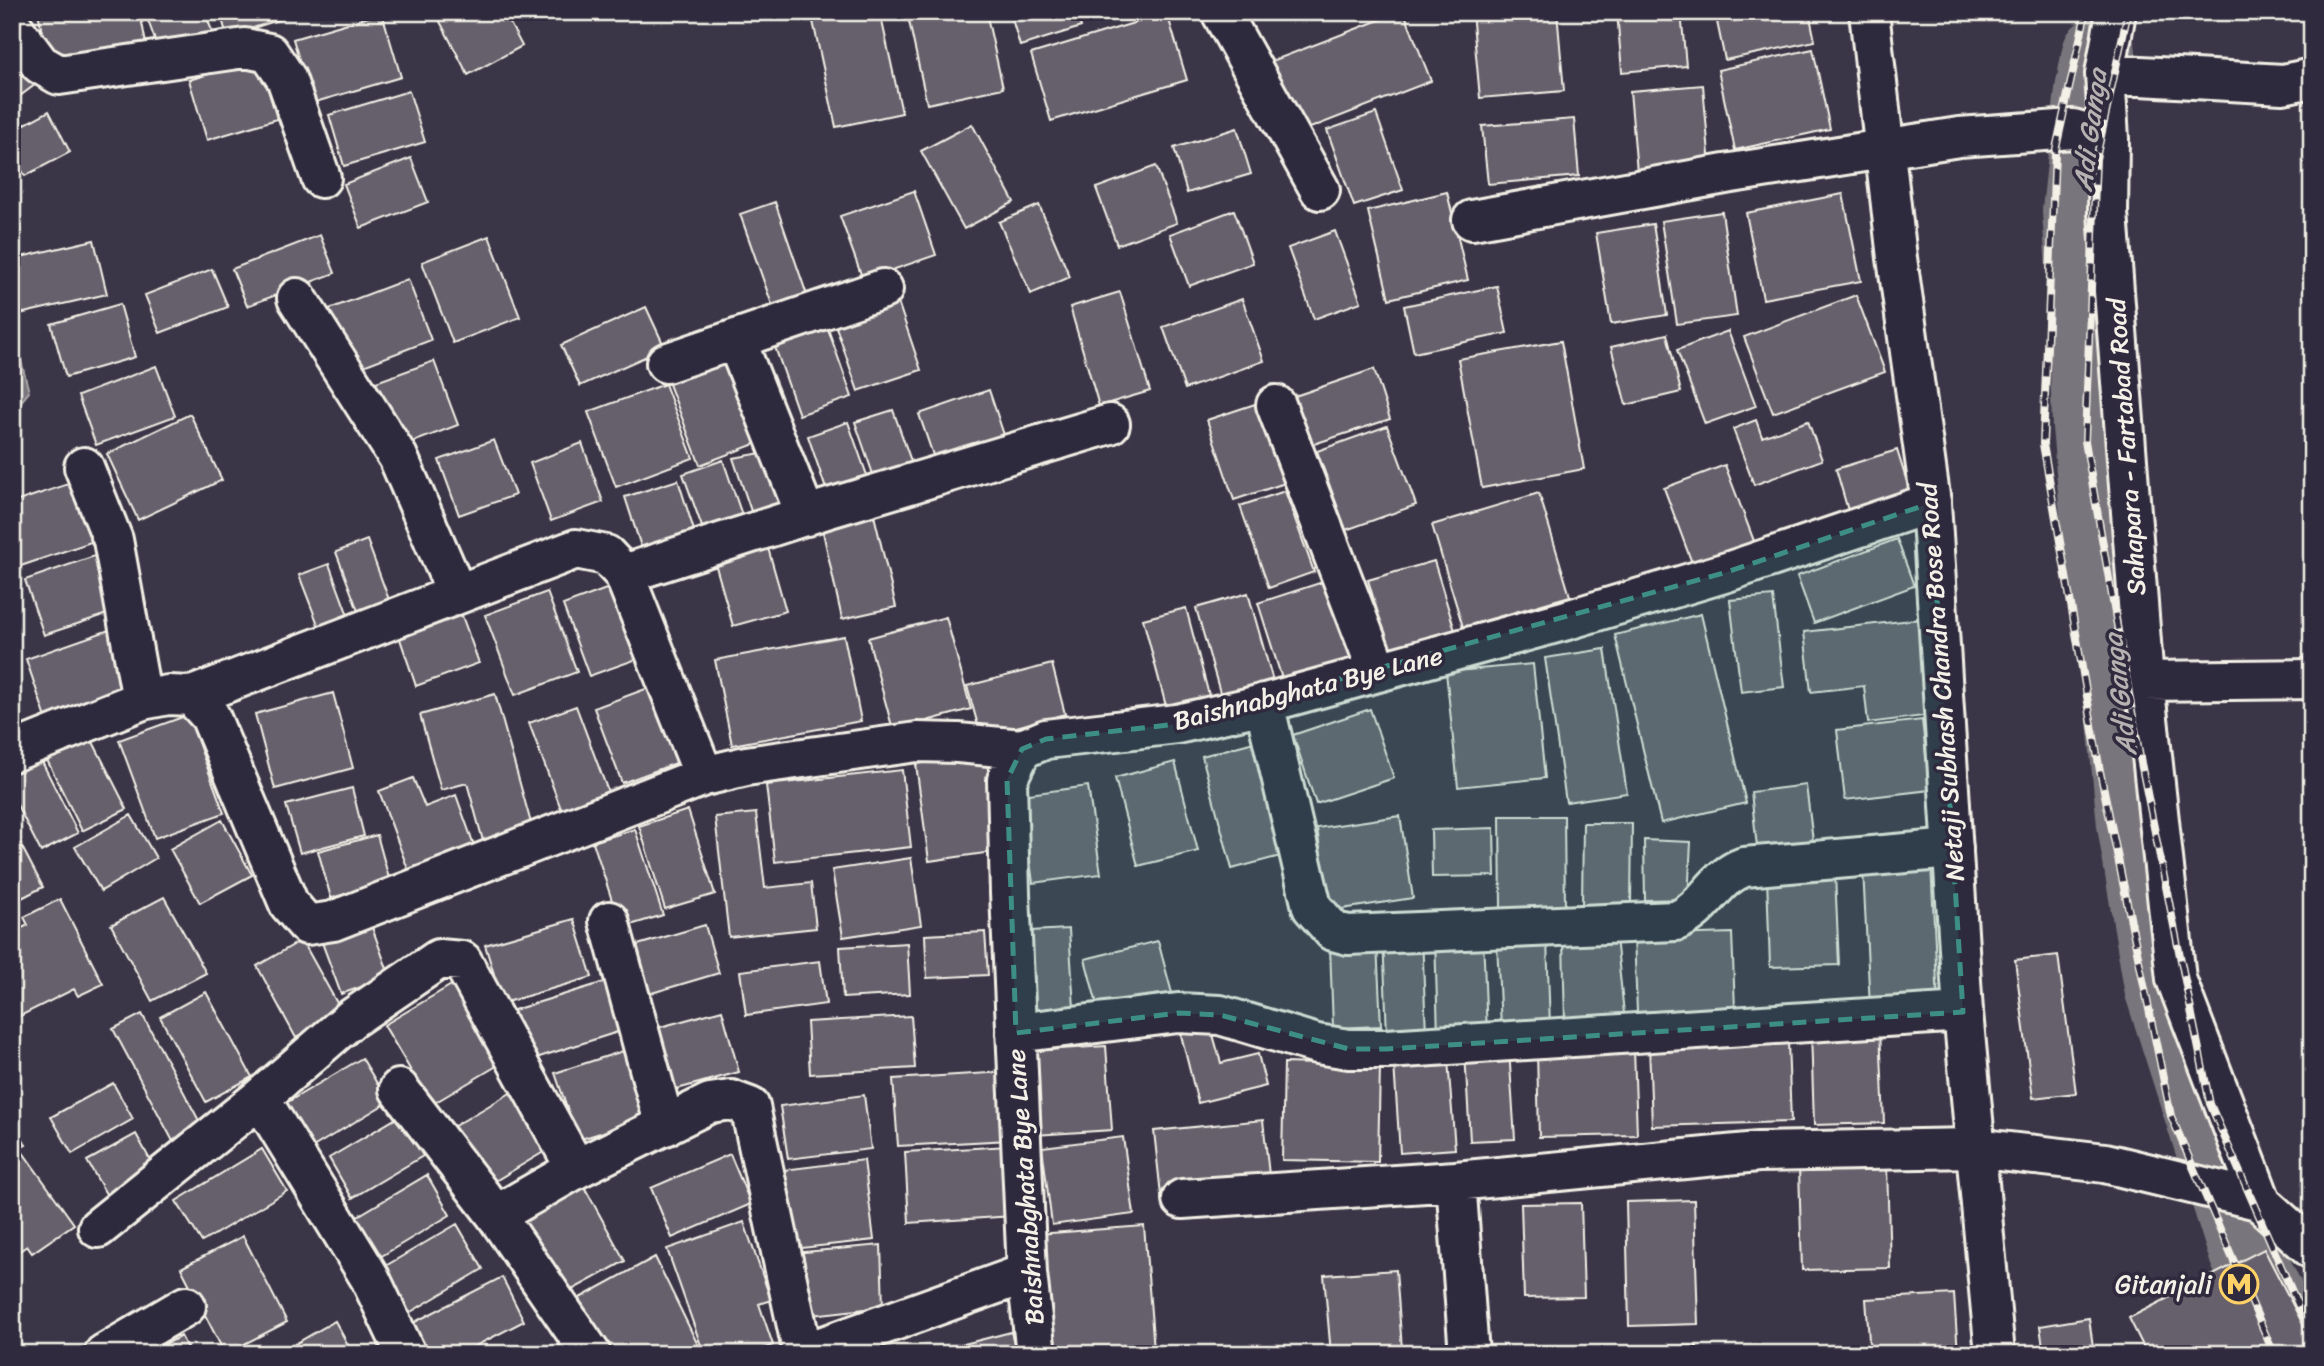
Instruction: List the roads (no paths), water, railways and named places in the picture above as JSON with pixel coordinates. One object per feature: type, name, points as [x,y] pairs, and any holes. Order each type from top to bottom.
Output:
[{"type":"street","points":[[1221,12],[1320,190]]},
{"type":"street","name":"Netaji Subhash Chandra Bose Road","points":[[1869,12],[1883,147],[1931,503],[1963,1012],[1995,1354]]},
{"type":"street","name":"Sahapara - Fartabad Road","points":[[2116,12],[2105,74],[2109,139],[2108,213],[2144,681],[2176,979],[2256,1200],[2312,1248]]},
{"type":"street","points":[[12,26],[40,64],[59,75],[245,48],[269,54],[286,78],[321,178]]},
{"type":"street","points":[[2105,74],[2283,84],[2312,78]]},
{"type":"street","points":[[1472,220],[1883,147],[1959,137],[2073,129],[2109,139]]},
{"type":"street","points":[[666,363],[883,289]]},
{"type":"street","points":[[298,298],[398,457],[457,594]]},
{"type":"street","points":[[736,340],[806,516]]},
{"type":"street","points":[[1276,405],[1378,672]]},
{"type":"street","points":[[624,574],[1110,424]]},
{"type":"street","points":[[84,467],[113,540],[142,700]]},
{"type":"street","name":"Baishnabghata Bye Lane","points":[[1036,1354],[1027,1273],[1007,780],[1022,750],[1046,739],[1177,724],[1264,703],[1727,572],[1931,503]]},
{"type":"street","points":[[12,752],[142,700],[169,695],[192,696],[576,549],[606,555],[624,574],[704,776]]},
{"type":"street","points":[[2144,681],[2312,679]]},
{"type":"street","points":[[192,696],[210,716],[289,904],[307,925],[333,921],[704,776],[746,766],[917,742],[958,743],[1022,750]]},
{"type":"street","points":[[1264,703],[1312,906],[1333,931],[1348,935],[1676,921],[1698,908],[1732,871],[1744,867],[1953,849]]},
{"type":"street","points":[[609,921],[665,1126]]},
{"type":"street","points":[[98,1228],[260,1098],[351,1019],[439,959],[462,961],[576,1169]]},
{"type":"street","points":[[1016,1033],[1178,1013],[1220,1015],[1317,1044],[1387,1049],[1963,1012]]},
{"type":"street","points":[[399,1089],[496,1215],[591,1354]]},
{"type":"street","points":[[260,1098],[370,1278],[406,1354]]},
{"type":"street","points":[[496,1215],[576,1169],[710,1103],[731,1100],[750,1107],[802,1354],[1027,1273]]},
{"type":"street","points":[[1182,1199],[1456,1181],[1758,1152],[1974,1148],[2105,1163],[2256,1200]]},
{"type":"street","points":[[1456,1181],[1469,1354]]},
{"type":"street","points":[[104,1354],[186,1306]]},
{"type":"waterway","name":"Adi Ganga","points":[[2099,53],[2092,91],[2079,211],[2089,426],[2100,548],[2120,679],[2134,824],[2161,987],[2246,1253],[2293,1349]]},
{"type":"railway","points":[[2086,12],[2055,153],[2043,444],[2100,771],[2171,1116],[2274,1354]]},
{"type":"railway","points":[[2128,12],[2096,159],[2085,441],[2141,763],[2210,1104],[2312,1337]]},
{"type":"place","name":"Gitanjali","points":[[2239,1284]]}]
